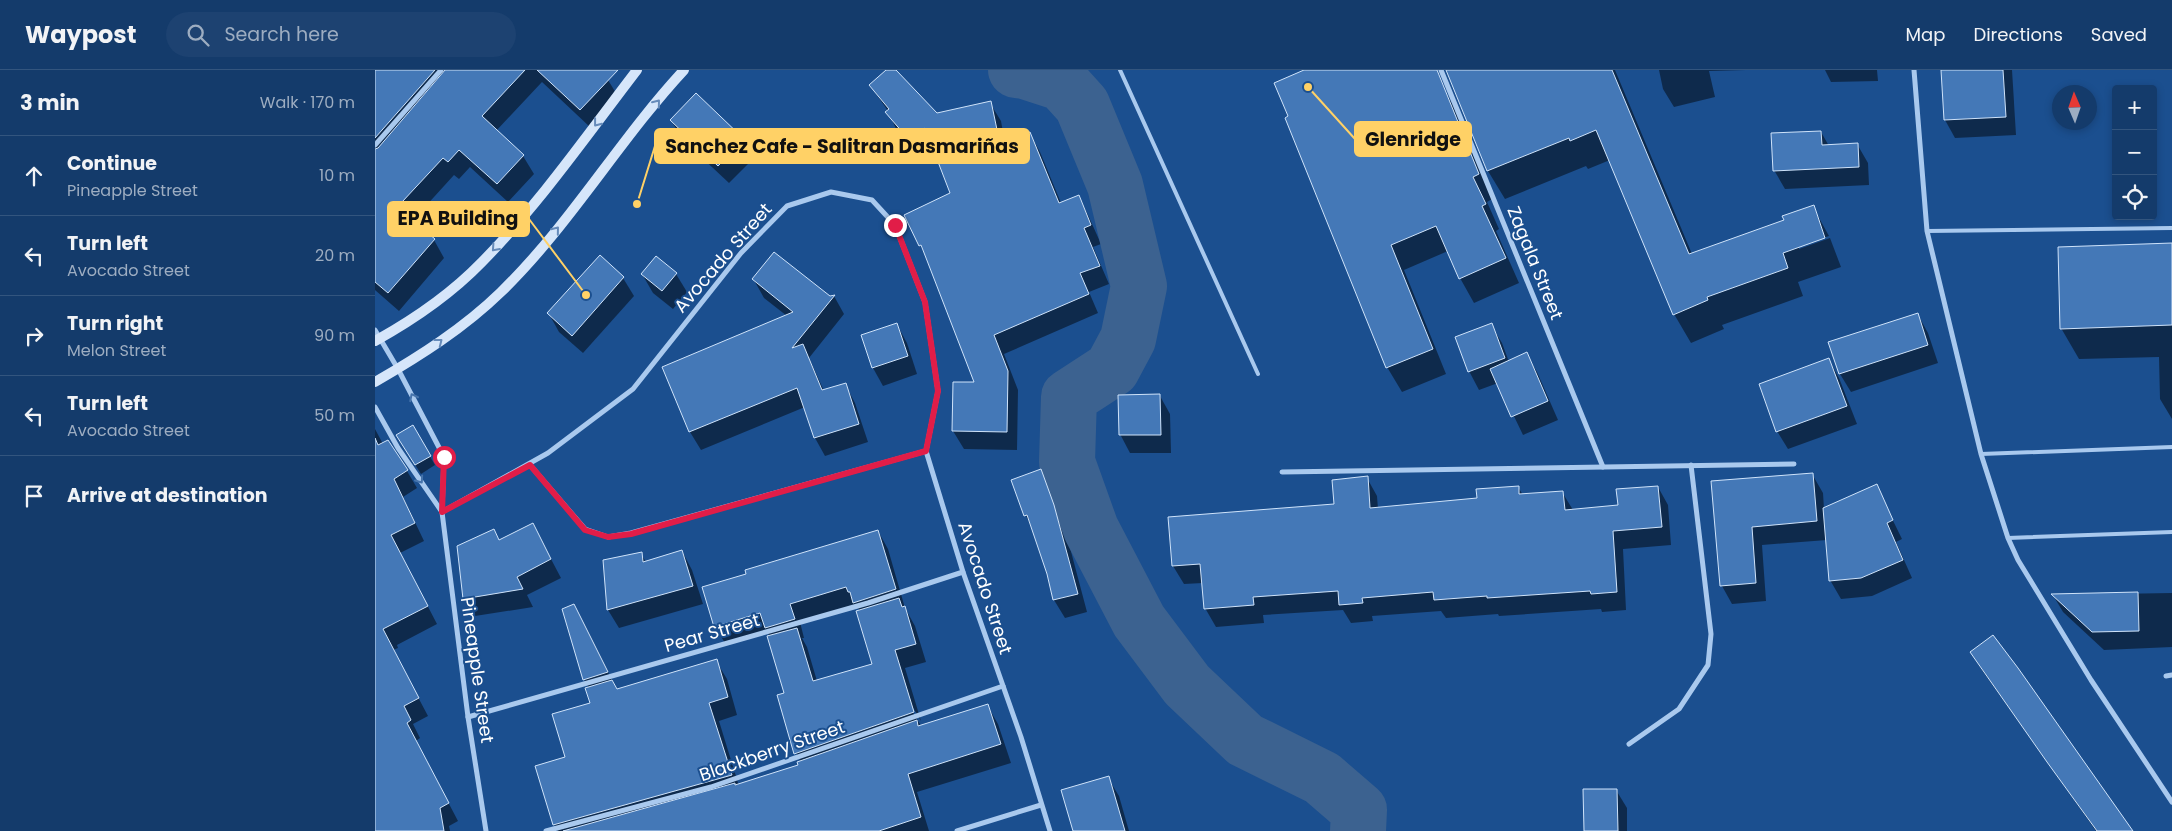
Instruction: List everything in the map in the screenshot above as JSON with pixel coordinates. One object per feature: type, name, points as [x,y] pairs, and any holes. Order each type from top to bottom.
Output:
[{"type":"main road","points":[[377,337],[448,293],[481,263],[533,206],[637,70]]},
{"type":"main road","points":[[375,382],[428,350],[501,292],[553,233],[684,70]]},
{"type":"street","points":[[375,145],[441,70]]},
{"type":"street","name":"Zagala Street","points":[[1441,70],[1603,467]]},
{"type":"street","points":[[1914,70],[1927,231],[1981,454],[2009,538],[2018,560],[2091,680],[2172,802]]},
{"type":"street","name":"Avocado Street","points":[[442,512],[530,465],[633,389],[741,252],[787,206],[831,192],[872,200],[895,225],[925,302],[938,391],[926,451],[963,572],[1021,737],[1050,831]]},
{"type":"street","name":"Pineapple Street","points":[[377,337],[398,369],[444,457],[442,512],[468,717],[486,831]]},
{"type":"street","name":"Pineapple Street","points":[[375,407],[398,448],[442,512]]},
{"type":"street","points":[[530,465],[585,530],[608,537],[631,534],[926,451]]},
{"type":"street","points":[[1282,472],[1795,464]]},
{"type":"street","points":[[1629,744],[1679,709],[1707,665],[1711,634],[1691,465]]},
{"type":"street","name":"Pear Street","points":[[468,717],[868,603],[963,572]]},
{"type":"street","name":"Blackberry Street","points":[[546,831],[711,787],[1003,686]]},
{"type":"street","points":[[957,831],[1041,804]]},
{"type":"lane","points":[[1120,70],[1257,374]]},
{"type":"lane","points":[[1927,231],[2172,228]]},
{"type":"lane","points":[[1981,454],[2172,447]]},
{"type":"lane","points":[[2009,538],[2172,532]]},
{"type":"building","points":[[375,70],[435,70],[375,138]]},
{"type":"building","points":[[445,70],[525,70],[482,116],[524,155],[497,184],[459,150],[448,162],[443,158],[402,202],[409,208],[404,213],[435,239],[388,293],[375,282],[375,149],[378,148]]},
{"type":"building","points":[[537,70],[618,70],[580,110]]},
{"type":"building","points":[[886,70],[896,70],[937,113],[991,101],[1000,144],[1030,132],[1059,203],[1079,195],[1091,225],[1084,228],[1100,266],[1080,273],[1089,294],[994,335],[1008,371],[1007,432],[952,431],[953,382],[974,382],[921,245],[919,246],[904,215],[950,193],[925,128],[910,141],[885,112],[889,109],[869,85]]},
{"type":"building","points":[[1304,70],[1437,70],[1479,174],[1473,177],[1486,204],[1482,206],[1506,258],[1459,279],[1436,226],[1391,245],[1433,349],[1386,368],[1285,118],[1288,116],[1274,83]]},
{"type":"building","points":[[1446,70],[1612,70],[1689,254],[1784,220],[1782,216],[1814,205],[1825,238],[1783,253],[1788,268],[1707,297],[1708,300],[1673,315],[1596,130],[1570,141],[1569,138],[1487,171]]},
{"type":"building","points":[[1941,70],[2003,70],[2006,117],[1944,120]]},
{"type":"building","points":[[696,93],[744,139],[718,166],[670,120]]},
{"type":"building","points":[[1821,131],[1822,145],[1858,143],[1859,167],[1773,171],[1771,133]]},
{"type":"building","points":[[2172,243],[2172,325],[2060,329],[2058,247]]},
{"type":"building","points":[[774,252],[830,296],[835,295],[792,348],[803,344],[822,390],[846,383],[859,424],[814,438],[797,388],[689,432],[662,367],[793,312],[752,279]]},
{"type":"building","points":[[600,255],[624,277],[572,336],[547,313]]},
{"type":"building","points":[[656,256],[677,273],[662,291],[641,274]]},
{"type":"building","points":[[1918,313],[1928,345],[1839,374],[1828,342]]},
{"type":"building","points":[[897,323],[908,356],[872,368],[861,335]]},
{"type":"building","points":[[1492,323],[1505,358],[1468,372],[1455,337]]},
{"type":"building","points":[[1527,352],[1548,401],[1511,417],[1490,369]]},
{"type":"building","points":[[1829,358],[1847,406],[1776,432],[1759,384]]},
{"type":"building","points":[[1160,394],[1161,435],[1119,435],[1118,395]]},
{"type":"building","points":[[413,425],[431,456],[415,465],[396,435]]},
{"type":"building","points":[[375,438],[378,445],[388,440],[408,470],[394,479],[415,523],[391,535],[428,606],[383,629],[419,698],[404,706],[411,720],[407,723],[449,803],[440,808],[444,831],[375,831]]},
{"type":"building","points":[[1041,469],[1054,505],[1078,594],[1053,600],[1047,574],[1027,515],[1024,516],[1011,480]]},
{"type":"building","points":[[1813,473],[1817,521],[1752,527],[1756,583],[1720,586],[1711,481]]},
{"type":"building","points":[[1368,476],[1370,508],[1477,498],[1476,489],[1519,486],[1519,494],[1563,491],[1565,510],[1618,505],[1616,489],[1658,486],[1662,527],[1613,531],[1617,592],[1591,594],[1590,591],[1434,600],[1433,592],[1362,598],[1363,603],[1339,605],[1338,591],[1253,597],[1254,605],[1204,609],[1200,564],[1172,566],[1168,517],[1334,504],[1332,480]]},
{"type":"building","points":[[1877,484],[1893,520],[1887,523],[1903,560],[1861,578],[1829,581],[1823,508]]},
{"type":"building","points":[[533,523],[551,559],[517,577],[523,589],[463,599],[457,546],[494,529],[499,540]]},
{"type":"building","points":[[878,530],[896,589],[853,603],[850,592],[848,592],[846,587],[790,604],[795,619],[765,628],[760,613],[714,627],[702,587],[746,574],[745,570]]},
{"type":"building","points":[[682,550],[693,586],[607,610],[603,560],[642,552],[643,562]]},
{"type":"building","points":[[2138,592],[2139,631],[2092,632],[2051,594]]},
{"type":"building","points":[[899,598],[902,607],[905,606],[916,644],[895,650],[914,712],[794,754],[777,695],[784,693],[767,636],[797,628],[813,681],[872,664],[856,611]]},
{"type":"building","points":[[574,604],[608,672],[583,680],[562,609]]},
{"type":"building","points":[[1993,635],[2133,831],[2097,831],[2047,762],[1970,652]]},
{"type":"building","points":[[717,659],[728,697],[709,703],[732,775],[553,825],[535,766],[565,757],[552,714],[590,703],[585,688],[612,680],[617,689]]},
{"type":"building","points":[[988,704],[1001,744],[908,774],[921,817],[879,831],[563,831],[735,783],[735,785],[798,765],[797,762],[917,720],[918,726]]},
{"type":"building","points":[[1109,776],[1125,831],[1073,831],[1061,790]]},
{"type":"building","points":[[1583,789],[1617,789],[1618,831],[1584,831]]},
{"type":"waterway","points":[[1016,70],[1062,83],[1082,105],[1115,185],[1139,286],[1128,339],[1112,369],[1069,397],[1067,462],[1091,529],[1139,621],[1187,685],[1245,740],[1322,778],[1359,810],[1358,831]]},
{"type":"place","name":"Glenridge","points":[[1308,87]]},
{"type":"place","name":"Sanchez Cafe - Salitran Dasmariñas","points":[[637,204]]},
{"type":"place","name":"EPA Building","points":[[586,295]]},
{"type":"route","points":[[444,457],[442,512],[530,465],[585,530],[608,537],[631,534],[926,451],[938,391],[925,302],[895,225]]}]
